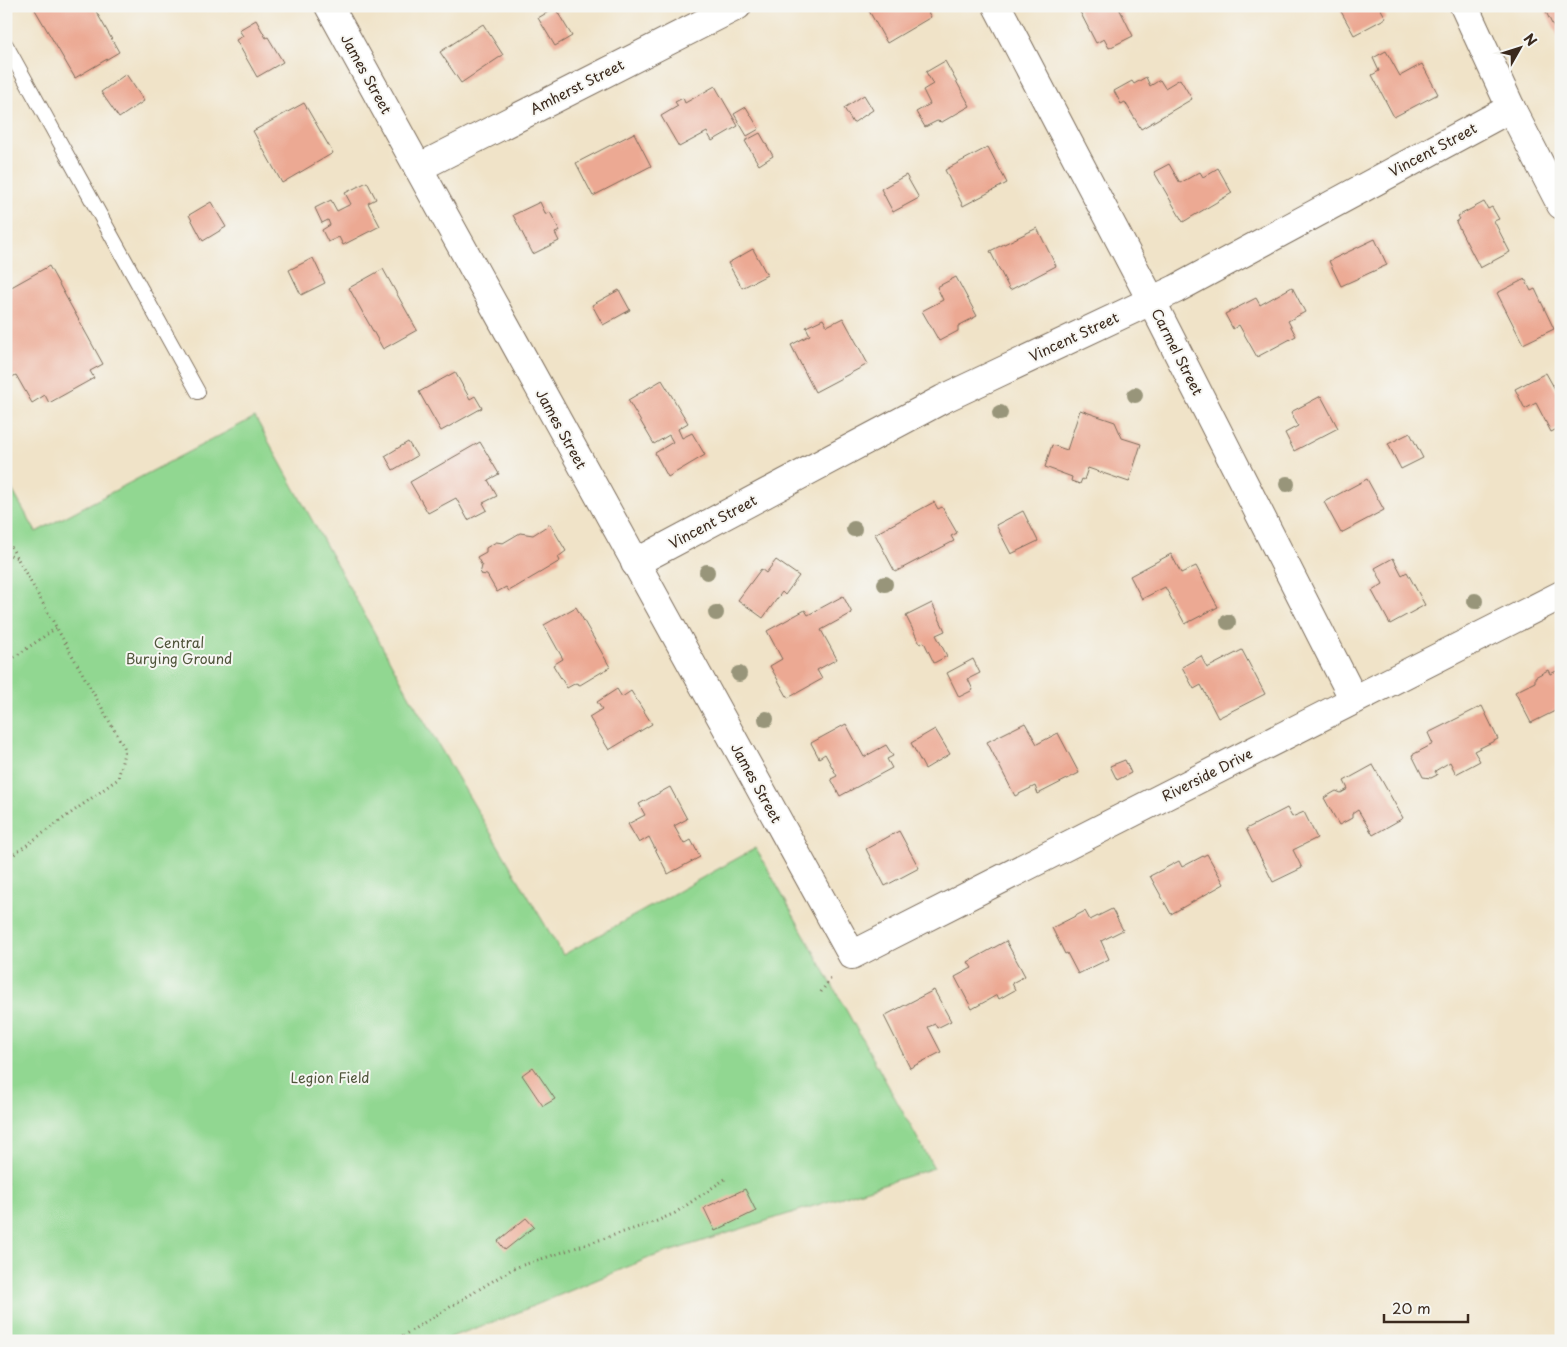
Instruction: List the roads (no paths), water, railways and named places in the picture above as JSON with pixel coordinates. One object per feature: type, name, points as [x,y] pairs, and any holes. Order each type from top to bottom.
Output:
[{"type":"street","name":"James Street","points":[[329,6],[852,955]]},
{"type":"street","name":"Amherst Street","points":[[418,168],[737,6]]},
{"type":"street","name":"Carmel Street","points":[[997,6],[1151,300],[1354,700]]},
{"type":"street","points":[[1464,6],[1511,108],[1561,205]]},
{"type":"street","name":"Vincent Street","points":[[635,563],[944,399],[1176,289],[1511,108]]},
{"type":"street","name":"Riverside Drive","points":[[852,955],[1561,594]]},
{"type":"lane","points":[[6,45],[198,392]]},
{"type":"park label","name":"Central Burying Ground","points":[[179,652]]},
{"type":"park label","name":"Legion Field","points":[[330,1078]]}]
